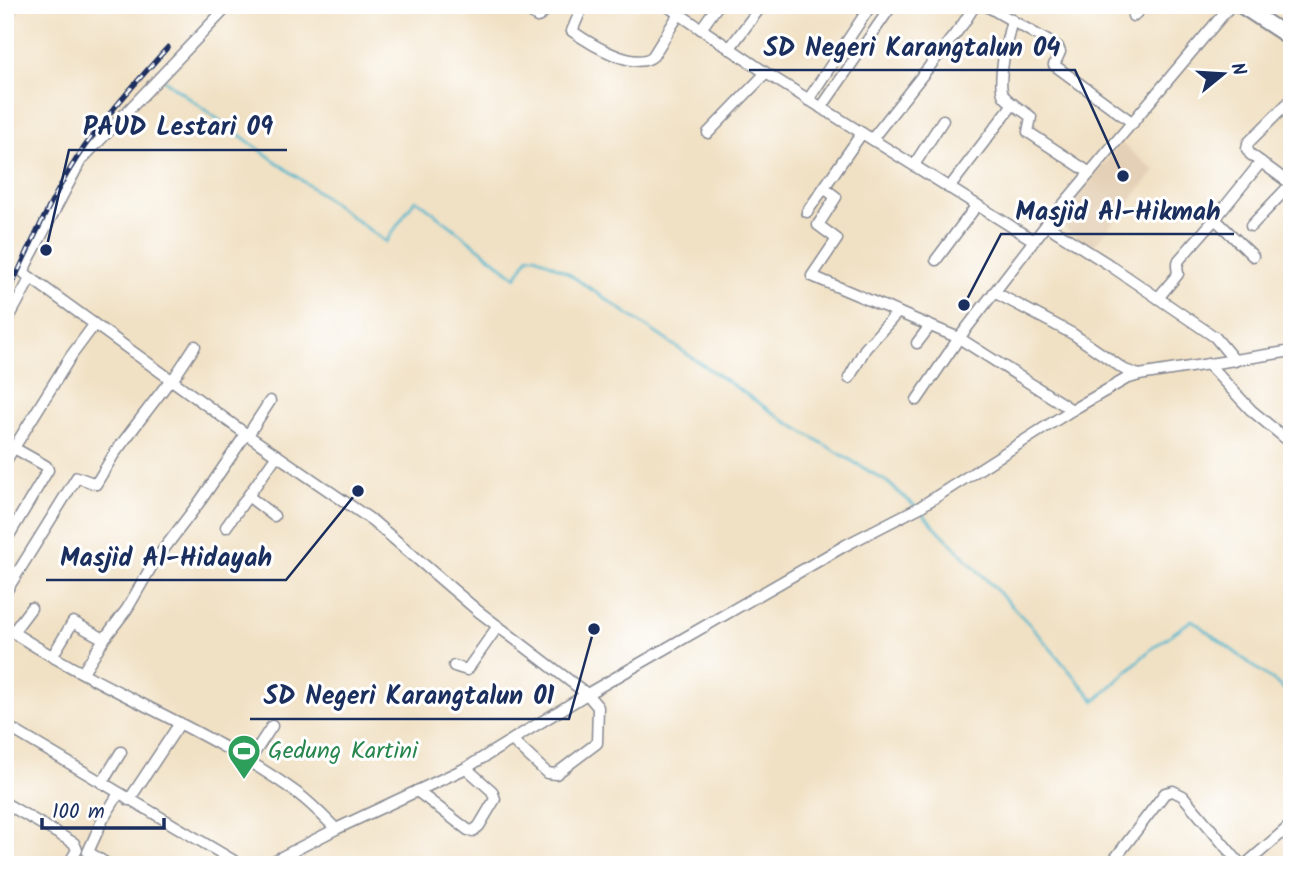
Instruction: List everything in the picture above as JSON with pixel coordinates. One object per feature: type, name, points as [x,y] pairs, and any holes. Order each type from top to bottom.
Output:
[{"type":"highway","points":[[1240,5],[1292,39]]},
{"type":"street","points":[[229,5],[81,160],[24,273],[277,456],[373,521],[498,626],[587,694],[598,707],[597,743],[553,775],[547,773],[513,741]]},
{"type":"street","points":[[520,5],[537,17],[550,5]]},
{"type":"street","points":[[583,5],[572,31],[620,58],[632,61],[651,59],[679,14]]},
{"type":"street","points":[[666,5],[766,74],[1033,240]]},
{"type":"street","points":[[701,29],[718,5]]},
{"type":"street","points":[[729,49],[762,5]]},
{"type":"street","points":[[808,100],[871,5]]},
{"type":"street","points":[[821,108],[892,5]]},
{"type":"street","points":[[872,139],[975,5]]},
{"type":"street","points":[[985,5],[1058,47],[1060,52],[1054,64],[1133,123]]},
{"type":"street","points":[[1133,16],[1145,5]]},
{"type":"street","points":[[917,400],[959,338],[1033,240],[1231,5]]},
{"type":"street","points":[[1012,20],[1001,86],[1003,95],[1031,117],[1028,132],[1090,173]]},
{"type":"street","points":[[708,133],[766,74]]},
{"type":"street","points":[[1251,226],[1290,182],[1250,155],[1248,143],[1292,99]]},
{"type":"street","points":[[949,188],[1013,104]]},
{"type":"street","points":[[914,165],[943,120]]},
{"type":"street","points":[[807,212],[862,133]]},
{"type":"street","points":[[1158,298],[1178,274],[1179,260],[1261,162]]},
{"type":"street","points":[[824,188],[836,197],[818,225],[837,239],[812,276],[959,338],[1072,410]]},
{"type":"street","points":[[936,260],[977,205]]},
{"type":"street","points":[[1215,219],[1253,256]]},
{"type":"street","points":[[1045,225],[1215,337],[1235,361]]},
{"type":"street","points":[[5,325],[30,279]]},
{"type":"street","points":[[994,292],[1073,334],[1125,370],[1139,375]]},
{"type":"street","points":[[849,378],[865,349],[898,312]]},
{"type":"street","points":[[5,462],[71,356],[94,325]]},
{"type":"street","points":[[917,343],[930,326]]},
{"type":"street","points":[[5,593],[77,477],[96,484],[114,454],[195,346]]},
{"type":"street","points":[[266,865],[466,768],[587,694],[846,545],[917,509],[1072,410],[1126,379],[1292,351]]},
{"type":"street","points":[[1209,364],[1251,410],[1292,444]]},
{"type":"street","points":[[83,672],[127,609],[154,562],[270,401]]},
{"type":"street","points":[[6,542],[48,470],[46,466],[14,448]]},
{"type":"street","points":[[226,527],[277,456]]},
{"type":"street","points":[[248,496],[274,516]]},
{"type":"street","points":[[31,608],[9,630],[249,761],[299,794],[337,829]]},
{"type":"street","points":[[53,655],[73,622],[104,639]]},
{"type":"street","points":[[454,666],[467,670],[498,626]]},
{"type":"street","points":[[129,800],[180,723]]},
{"type":"street","points":[[5,725],[234,863]]},
{"type":"street","points":[[249,761],[272,726]]},
{"type":"street","points":[[102,783],[121,752]]},
{"type":"street","points":[[417,791],[468,830],[475,830],[495,799],[492,791],[466,768]]},
{"type":"street","points":[[1110,865],[1165,793],[1173,791],[1183,796],[1243,865],[1292,824]]},
{"type":"street","points":[[88,852],[119,793]]},
{"type":"street","points":[[5,803],[109,865]]},
{"type":"street","points":[[68,865],[76,852],[76,846]]},
{"type":"shaded area","points":[[5,5],[21,5],[5,41]]},
{"type":"shaded area","points":[[1121,143],[1155,171],[1092,248],[1056,221],[1089,181],[1102,191],[1090,181]]},
{"type":"waterway","points":[[163,79],[386,242],[415,200],[516,277],[529,256],[536,256],[566,272],[787,422],[887,482],[915,506]]},
{"type":"waterway","points":[[920,511],[1033,628],[1095,701],[1151,649],[1192,620],[1292,695]]},
{"type":"railway","points":[[5,299],[73,164],[115,108],[168,47]]},
{"type":"place","name":"SD Negeri Karangtalun 04","points":[[1123,176]]},
{"type":"place","name":"PAUD Lestari 09","points":[[46,250]]},
{"type":"place","name":"Masjid Al-Hikmah","points":[[964,305]]},
{"type":"place","name":"Masjid Al-Hidayah","points":[[358,491]]},
{"type":"place","name":"SD Negeri Karangtalun 01","points":[[594,629]]},
{"type":"place","name":"Gedung Kartini","points":[[244,781]]}]
